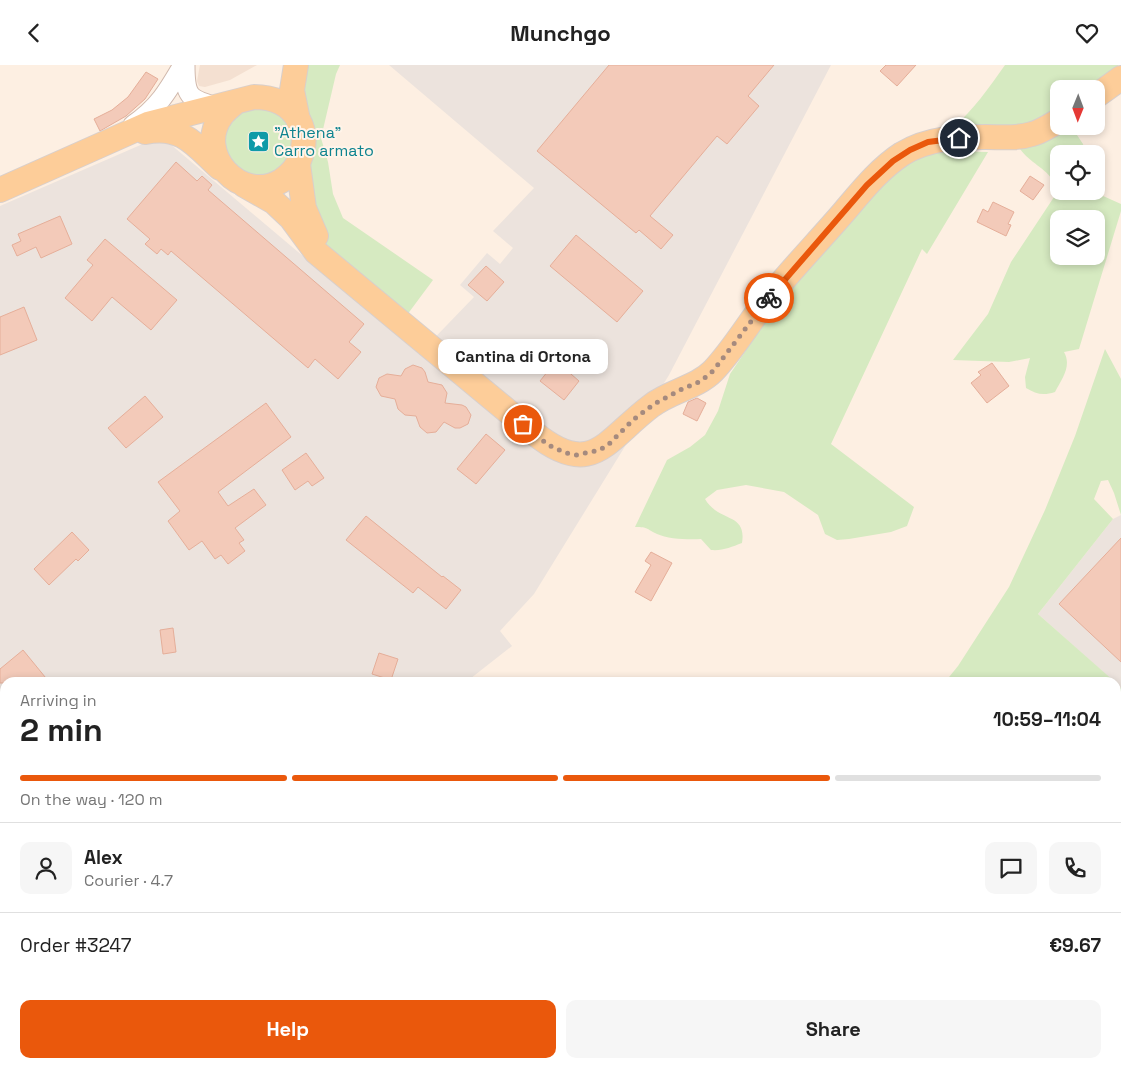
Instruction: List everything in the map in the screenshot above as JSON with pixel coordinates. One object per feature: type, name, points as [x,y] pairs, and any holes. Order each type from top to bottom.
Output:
[{"type":"main road","points":[[295,65],[292,90],[298,120],[304,135],[303,150],[298,164],[288,176],[275,184],[260,187],[235,179],[215,155],[214,135],[221,116],[236,102],[279,79],[295,65]]},
{"type":"main road","points":[[1105,90],[1121,78]]},
{"type":"main road","points":[[0,190],[148,124],[171,117],[267,97],[280,102],[290,109],[298,120]]},
{"type":"main road","points":[[109,141],[157,129],[167,130],[188,138],[235,179],[274,202],[291,218],[316,252],[548,445],[576,455],[600,450],[654,404],[701,381],[723,359],[767,300],[867,185],[902,155],[920,145],[946,139],[1011,138],[1032,134],[1050,125]]},
{"type":"main road","points":[[298,164],[302,198],[310,224],[339,271]]},
{"type":"street","points":[[180,70],[185,79],[189,95],[198,102],[236,102]]},
{"type":"street","points":[[180,70],[170,106],[171,117],[188,138]]},
{"type":"street","points":[[109,141],[149,114],[180,70]]},
{"type":"shaded area","points":[[200,65],[257,65],[230,80],[205,87],[199,86],[197,81]]},
{"type":"shaded area","points":[[389,65],[831,65],[669,375],[534,594],[500,631],[512,646],[472,677],[0,677],[0,206],[152,140],[169,143],[419,354],[474,297],[460,285],[487,253],[500,264],[513,248],[493,231],[534,188]]},
{"type":"shaded area","points":[[1121,515],[1121,677],[1109,677],[1038,614],[1113,519]]},
{"type":"green space","points":[[309,65],[340,65],[336,74],[321,138],[328,162],[333,194],[343,218],[433,280],[404,319],[329,250],[312,220],[308,173],[313,156],[301,106],[306,70]]},
{"type":"green space","points":[[1005,65],[1119,65],[1099,80],[1050,80],[1050,112],[1019,128],[953,128],[981,98]]},
{"type":"green space","points":[[258,107],[271,110],[283,117],[290,129],[293,142],[290,155],[283,167],[271,174],[258,177],[245,174],[233,167],[226,155],[223,142],[226,129],[233,117],[245,110]]},
{"type":"green space","points":[[1058,135],[1077,135],[1083,145],[1050,145],[1050,177],[1020,149]]},
{"type":"green space","points":[[946,151],[988,152],[927,254],[922,249],[831,444],[914,507],[907,526],[891,532],[837,540],[825,534],[818,515],[784,492],[746,485],[717,490],[705,499],[717,512],[740,526],[742,543],[723,549],[711,550],[701,539],[667,537],[645,528],[635,527],[667,460],[690,447],[705,435],[718,411],[730,374],[791,284],[838,225],[909,158]]},
{"type":"green space","points":[[1105,197],[1121,204],[1121,211],[1105,264],[1105,210],[1050,210],[1050,265],[1105,265],[1079,349],[1064,352],[1067,367],[1055,392],[1043,394],[1026,388],[1025,377],[1030,358],[1009,362],[953,360],[988,314],[1011,262],[1052,200],[1105,200]]},
{"type":"green space","points":[[1105,349],[1121,379],[1121,515],[1108,480],[1101,481],[1094,499],[1113,519],[1038,614],[1109,677],[949,677],[1009,587],[1045,510],[1075,436]]},
{"type":"building","points":[[609,65],[774,65],[748,96],[759,106],[727,144],[717,136],[650,216],[673,235],[661,249],[639,230],[636,233],[537,151]]},
{"type":"building","points":[[886,65],[916,65],[897,86],[880,71]]},
{"type":"building","points":[[146,72],[158,79],[145,99],[126,116],[100,131],[94,119],[112,110],[128,97]]},
{"type":"building","points":[[176,162],[197,181],[202,176],[212,185],[208,190],[364,324],[349,342],[361,352],[338,379],[315,359],[308,368],[171,251],[168,255],[161,249],[157,254],[145,244],[150,239],[127,219]]},
{"type":"building","points":[[1030,176],[1044,185],[1033,200],[1020,191]]},
{"type":"building","points":[[993,202],[1014,212],[1008,224],[1011,225],[1006,236],[977,222],[983,209],[988,212]]},
{"type":"building","points":[[60,216],[72,244],[41,258],[36,247],[17,256],[12,245],[21,241],[18,234]]},
{"type":"building","points":[[576,235],[643,291],[617,322],[550,266]]},
{"type":"building","points":[[105,239],[177,300],[151,330],[112,297],[92,321],[65,298],[93,265],[87,260]]},
{"type":"building","points":[[486,266],[504,282],[487,301],[468,285]]},
{"type":"building","points":[[24,307],[37,340],[0,355],[0,317]]},
{"type":"building","points":[[556,361],[579,381],[564,400],[540,381]]},
{"type":"building","points":[[992,363],[1009,386],[987,403],[971,383],[981,375],[978,372]]},
{"type":"building","points":[[413,365],[422,368],[428,382],[442,385],[447,393],[445,403],[466,407],[471,415],[468,424],[455,428],[444,422],[436,432],[427,433],[420,427],[416,416],[405,415],[398,409],[395,399],[381,396],[376,387],[379,378],[387,374],[401,376],[405,369]]},
{"type":"building","points":[[145,396],[163,417],[126,448],[108,428]]},
{"type":"building","points":[[697,398],[706,403],[697,421],[683,414],[688,402]]},
{"type":"building","points":[[266,403],[291,437],[218,492],[228,506],[254,489],[266,505],[235,528],[244,540],[239,543],[245,551],[228,564],[221,555],[215,559],[202,541],[189,550],[168,521],[180,511],[158,482]]},
{"type":"building","points":[[486,434],[505,450],[476,484],[457,469]]},
{"type":"building","points":[[306,453],[324,478],[312,486],[308,481],[295,490],[282,470]]},
{"type":"building","points":[[366,516],[461,590],[446,609],[418,587],[413,593],[346,540]]},
{"type":"building","points":[[72,532],[89,550],[78,561],[76,559],[49,585],[34,569]]},
{"type":"building","points":[[1121,538],[1121,662],[1059,604]]},
{"type":"building","points":[[651,552],[672,563],[651,601],[635,592],[651,565],[645,561]]},
{"type":"building","points":[[173,628],[176,652],[163,654],[160,630]]},
{"type":"building","points":[[23,650],[45,677],[0,677],[0,669]]},
{"type":"building","points":[[379,653],[398,659],[392,677],[382,677],[372,674]]},
{"type":"way so far","points":[[523,424],[557,450],[576,455],[600,450],[654,404],[701,381],[713,371],[769,298]]},
{"type":"place","name":"\"Athena\" Carro armato","points":[[258,141]]},
{"type":"place","name":"Cantina di Ortona","points":[[523,424]]},
{"type":"route","points":[[769,298],[867,185],[893,161],[910,150],[928,142],[959,138]]}]
